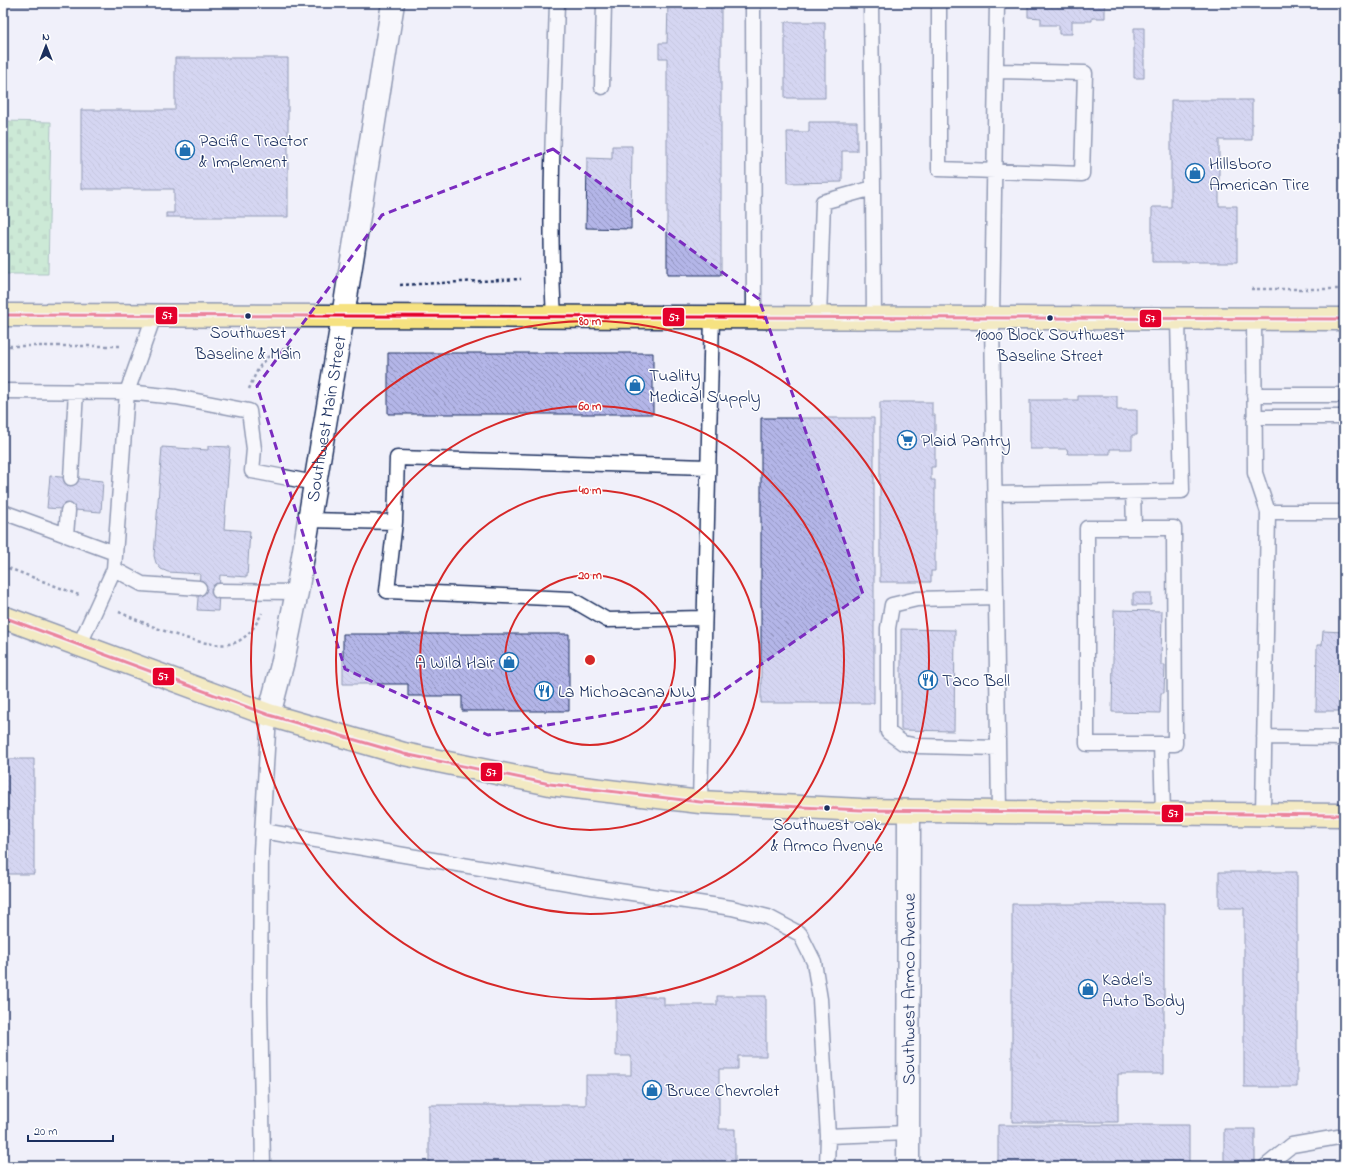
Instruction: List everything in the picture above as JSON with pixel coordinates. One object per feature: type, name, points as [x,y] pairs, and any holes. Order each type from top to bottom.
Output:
[{"type":"highway","points":[[3,315],[1344,319]]},
{"type":"highway","points":[[3,617],[268,715],[404,754],[550,784],[700,802],[909,811],[1344,815]]},
{"type":"street","name":"Southwest Main Street","points":[[268,715],[283,661],[297,592],[393,3]]},
{"type":"street","name":"Southwest Armco Avenue","points":[[908,1166],[909,811]]},
{"type":"lane","points":[[554,317],[551,215],[557,3]]},
{"type":"lane","points":[[602,87],[604,3]]},
{"type":"lane","points":[[753,3],[754,318]]},
{"type":"lane","points":[[871,3],[874,318]]},
{"type":"lane","points":[[938,3],[940,169],[1082,174],[1084,73],[997,71]]},
{"type":"lane","points":[[997,3],[996,172],[992,318],[999,812]]},
{"type":"lane","points":[[819,318],[823,202],[873,188]]},
{"type":"lane","points":[[80,646],[114,569],[128,392],[154,316]]},
{"type":"lane","points":[[700,802],[712,317]]},
{"type":"lane","points":[[995,494],[1182,491],[1178,319]]},
{"type":"lane","points":[[1254,319],[1255,473],[1268,512],[1263,814]]},
{"type":"lane","points":[[3,391],[128,392],[176,397],[249,410],[254,449],[252,471],[315,483]]},
{"type":"lane","points":[[71,478],[76,391]]},
{"type":"lane","points":[[1254,396],[1344,395]]},
{"type":"lane","points":[[1254,417],[1344,417]]},
{"type":"lane","points":[[704,618],[607,620],[571,598],[387,591],[395,522],[397,458],[708,467]]},
{"type":"lane","points":[[1132,492],[1134,528]]},
{"type":"lane","points":[[66,535],[68,511]]},
{"type":"lane","points":[[3,512],[115,553]]},
{"type":"lane","points":[[1268,512],[1344,512]]},
{"type":"lane","points":[[308,520],[395,522]]},
{"type":"lane","points":[[1087,528],[1174,528],[1175,744],[1161,744],[1088,744],[1087,528]]},
{"type":"lane","points":[[114,569],[142,584],[199,588]]},
{"type":"lane","points":[[219,591],[297,592]]},
{"type":"lane","points":[[996,597],[917,599],[892,605],[888,628],[888,732],[903,743],[918,746],[998,748]]},
{"type":"lane","points":[[263,1166],[260,1001],[261,852],[268,715]]},
{"type":"lane","points":[[1264,738],[1344,738]]},
{"type":"lane","points":[[1161,744],[1163,813]]},
{"type":"lane","points":[[263,831],[592,887],[732,908],[768,917],[800,934],[814,962],[820,999],[828,1136],[827,1166]]},
{"type":"lane","points":[[828,1136],[908,1133]]},
{"type":"lane","points":[[1266,1166],[1292,1145],[1344,1136]]},
{"type":"path","points":[[400,285],[521,279]]},
{"type":"path","points":[[1251,288],[1344,289]]},
{"type":"path","points":[[3,346],[143,346]]},
{"type":"path","points":[[240,409],[257,370],[265,360],[275,352],[291,347]]},
{"type":"path","points":[[3,566],[171,633],[201,642],[218,644],[237,641],[254,629],[265,609],[268,592]]},
{"type":"highlighted area","points":[[553,149],[759,299],[863,594],[714,697],[488,735],[345,669],[257,386],[382,215]]},
{"type":"green space","points":[[3,121],[51,122],[48,274],[3,274]]},
{"type":"building","points":[[10,3],[65,3],[65,6],[10,6]]},
{"type":"building","points":[[668,3],[721,3],[721,275],[667,275],[667,58],[659,58],[659,43],[667,43]]},
{"type":"building","points":[[1028,3],[1105,3],[1105,18],[1092,18],[1092,21],[1072,21],[1072,34],[1059,34],[1059,25],[1041,25],[1041,18],[1028,17]]},
{"type":"building","points":[[785,22],[825,22],[825,98],[785,98]]},
{"type":"building","points":[[1134,28],[1144,28],[1144,78],[1134,78]]},
{"type":"building","name":"Pacific Tractor & Implement","points":[[175,58],[288,58],[288,217],[166,217],[166,213],[174,213],[174,189],[81,189],[81,110],[175,110]]},
{"type":"building","name":"Hillsboro American Tire","points":[[1171,100],[1252,100],[1252,140],[1219,140],[1219,206],[1237,206],[1237,262],[1152,262],[1152,207],[1171,207]]},
{"type":"building","points":[[809,122],[857,122],[857,151],[842,151],[842,182],[788,183],[787,132],[809,132]]},
{"type":"building","points":[[612,146],[632,146],[631,229],[586,228],[587,158],[612,159]]},
{"type":"building","points":[[388,353],[653,353],[653,414],[388,414]]},
{"type":"building","points":[[1078,396],[1117,396],[1117,410],[1137,410],[1137,435],[1132,435],[1132,449],[1110,449],[1110,454],[1068,454],[1067,449],[1030,449],[1030,400],[1078,400]]},
{"type":"building","points":[[880,402],[932,402],[932,415],[935,415],[935,467],[931,467],[931,480],[935,480],[935,571],[931,571],[931,582],[880,582]]},
{"type":"building","points":[[761,418],[874,418],[874,703],[761,703]]},
{"type":"building","points":[[208,446],[230,447],[224,529],[250,531],[247,577],[220,575],[218,611],[197,610],[200,574],[168,572],[161,569],[156,563],[154,556],[162,447],[208,450]]},
{"type":"building","points":[[50,476],[103,481],[101,512],[47,508]]},
{"type":"building","points":[[1133,593],[1151,593],[1151,605],[1133,605]]},
{"type":"building","points":[[1114,610],[1162,611],[1161,665],[1165,665],[1164,693],[1161,693],[1160,713],[1112,712]]},
{"type":"building","name":"Taco Bell","points":[[901,629],[955,630],[954,731],[901,730]]},
{"type":"building","points":[[1323,631],[1344,632],[1344,711],[1316,711],[1317,645],[1322,645]]},
{"type":"building","points":[[343,634],[569,634],[569,711],[462,711],[462,696],[408,696],[408,684],[343,684]]},
{"type":"building","points":[[3,759],[34,759],[34,874],[3,874]]},
{"type":"building","points":[[1219,872],[1297,872],[1297,1087],[1244,1087],[1244,908],[1219,908]]},
{"type":"building","name":"Kadel's Auto Body","points":[[1012,904],[1164,904],[1164,1074],[1118,1074],[1118,1122],[1012,1122]]},
{"type":"building","name":"Bruce Chevrolet","points":[[717,996],[766,996],[766,1056],[738,1056],[738,1069],[719,1069],[719,1129],[735,1129],[735,1166],[429,1166],[429,1105],[586,1105],[586,1075],[631,1075],[631,1056],[616,1056],[616,997],[664,997],[664,1005],[717,1005]]},
{"type":"building","points":[[998,1125],[1189,1125],[1189,1166],[1041,1166],[1041,1164],[998,1164]]},
{"type":"building","points":[[1224,1129],[1255,1129],[1255,1166],[1224,1166]]},
{"type":"transit line","name":"57","points":[[3,315],[1344,319]]},
{"type":"transit line","name":"57","points":[[3,617],[269,715],[404,754],[550,784],[700,802],[861,810],[1344,815]]},
{"type":"place","name":"Pacific Tractor & Implement","points":[[185,150]]},
{"type":"place","name":"Hillsboro American Tire","points":[[1195,173]]},
{"type":"place","name":"Southwest Baseline & Main","points":[[248,316]]},
{"type":"place","name":"1000 Block Southwest Baseline Street","points":[[1050,318]]},
{"type":"place","name":"Tuality Medical Supply","points":[[635,385]]},
{"type":"place","name":"Plaid Pantry","points":[[907,440]]},
{"type":"place","name":"A Wild Hair","points":[[509,662]]},
{"type":"place","name":"Taco Bell","points":[[928,680]]},
{"type":"place","name":"La Michoacana NW","points":[[544,691]]},
{"type":"place","name":"Southwest Oak & Armco Avenue","points":[[827,808]]},
{"type":"place","name":"Kadel's Auto Body","points":[[1088,989]]},
{"type":"place","name":"Bruce Chevrolet","points":[[652,1090]]}]
